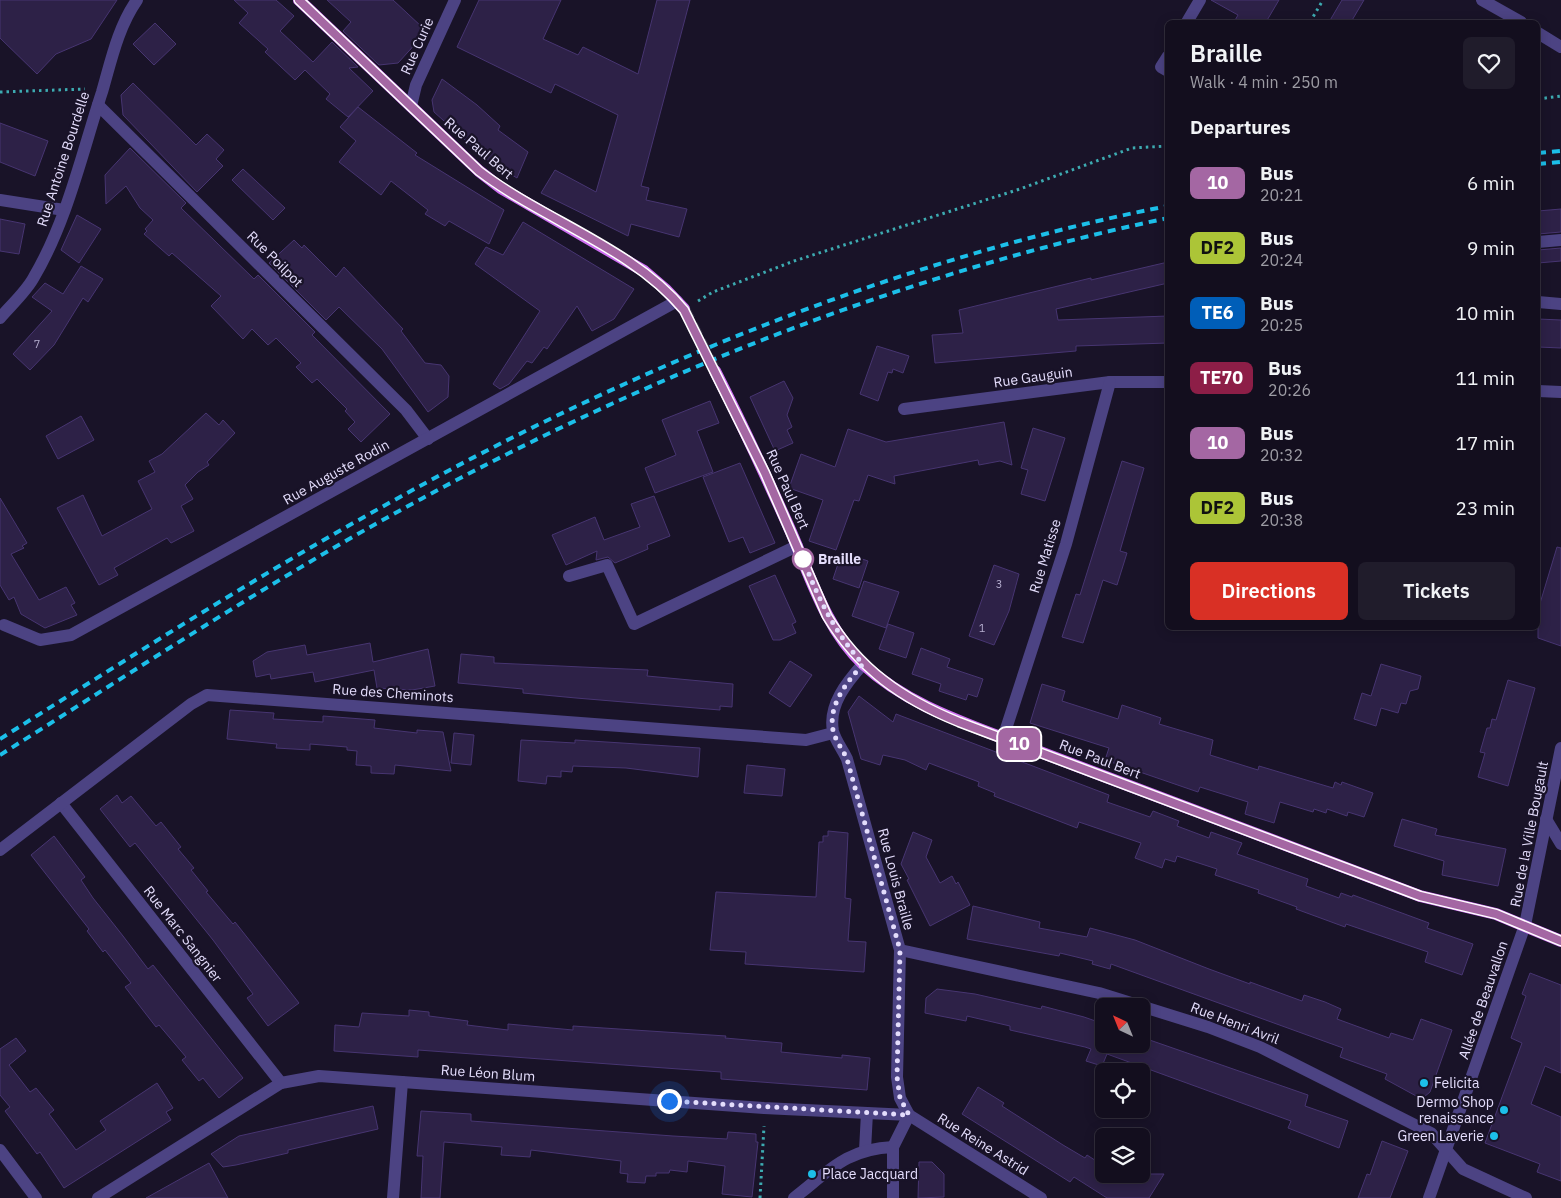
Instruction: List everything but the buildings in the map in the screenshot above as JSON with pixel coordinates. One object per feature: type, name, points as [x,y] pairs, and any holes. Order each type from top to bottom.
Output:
[{"type":"main road","name":"Rue Paul Bert","points":[[299,0],[456,151],[501,188],[644,271],[680,305]]},
{"type":"main road","name":"Rue Paul Bert","points":[[716,371],[797,546],[827,616],[844,643],[863,664],[887,683],[914,701],[944,716],[1420,896],[1496,914],[1561,941]]},
{"type":"street","name":"Rue Antoine Bourdelle","points":[[0,318],[34,278],[64,210],[98,105],[109,64],[129,12],[136,0]]},
{"type":"street","name":"Rue Curie","points":[[411,106],[416,85],[455,0]]},
{"type":"street","points":[[1188,20],[1200,0]]},
{"type":"street","points":[[1482,0],[1517,20]]},
{"type":"street","points":[[1540,34],[1561,47]]},
{"type":"street","name":"Rue Poilpot","points":[[98,105],[406,410],[428,439]]},
{"type":"street","points":[[0,200],[64,210]]},
{"type":"street","points":[[1540,242],[1561,240]]},
{"type":"street","points":[[1540,302],[1561,304]]},
{"type":"street","name":"Rue Auguste Rodin","points":[[1,624],[40,640],[71,635],[428,439],[680,305]]},
{"type":"street","name":"Rue Gauguin","points":[[904,410],[1110,382],[1165,382]]},
{"type":"street","name":"Rue Matisse","points":[[1003,738],[1066,544],[1110,382]]},
{"type":"street","points":[[1540,391],[1561,392]]},
{"type":"street","points":[[569,576],[607,565],[634,624],[797,546]]},
{"type":"street","points":[[833,732],[832,714],[837,702],[850,679],[863,664]]},
{"type":"street","name":"Rue des Cheminots","points":[[0,850],[191,704],[207,695],[806,740],[833,732]]},
{"type":"street","name":"Rue Louis Braille","points":[[833,732],[847,759],[900,950],[897,1077],[900,1098],[909,1115]]},
{"type":"street","name":"Rue de la Ville Bougault","points":[[1525,925],[1561,748]]},
{"type":"street","name":"Rue Marc Sangnier","points":[[61,803],[281,1083]]},
{"type":"street","points":[[1546,819],[1561,844]]},
{"type":"street","name":"Allée de Beauvallon","points":[[1429,1198],[1525,925]]},
{"type":"street","name":"Rue Henri Avril","points":[[900,950],[1099,993],[1208,1027],[1269,1051],[1431,1134],[1463,1169],[1526,1198]]},
{"type":"street","name":"Rue Léon Blum","points":[[98,1198],[281,1083],[319,1076],[909,1115]]},
{"type":"street","points":[[393,1198],[402,1082]]},
{"type":"street","points":[[865,1150],[867,1113]]},
{"type":"street","points":[[893,1198],[893,1147],[909,1115]]},
{"type":"street","name":"Rue Reine Astrid","points":[[909,1115],[1041,1198]]},
{"type":"street","points":[[794,1198],[844,1159],[865,1150],[893,1147]]},
{"type":"street","points":[[0,1150],[36,1198]]},
{"type":"path","points":[[1311,20],[1323,0]]},
{"type":"path","points":[[0,92],[103,88]]},
{"type":"path","points":[[1540,99],[1561,96]]},
{"type":"path","points":[[680,305],[880,232],[1020,189],[1132,148],[1165,146]]},
{"type":"path","points":[[760,1198],[764,1136]]},
{"type":"tunnel","points":[[684,309],[715,371]]},
{"type":"railway","points":[[1540,153],[1561,151]]},
{"type":"railway","points":[[1540,164],[1561,162]]},
{"type":"railway","points":[[0,739],[298,555],[490,449],[582,404],[677,361],[773,322],[870,286],[969,255],[1068,228],[1165,207]]},
{"type":"railway","points":[[0,755],[306,564],[410,505],[591,413],[684,372],[778,334],[874,299],[971,268],[1069,241],[1165,219]]},
{"type":"bus line","name":"10","points":[[299,0],[479,171],[501,188],[644,271],[665,288],[677,301],[684,310],[765,473],[827,616],[844,643],[863,664],[887,683],[914,701],[959,722],[1420,896],[1496,914],[1561,941]]},
{"type":"place","name":"Braille","points":[[803,559]]},
{"type":"place","name":"Felicita","points":[[1424,1083]]},
{"type":"place","name":"Dermo Shop renaissance","points":[[1504,1110]]},
{"type":"place","name":"Green Laverie","points":[[1494,1136]]},
{"type":"place","name":"Place Jacquard","points":[[812,1174]]},
{"type":"route","points":[[669,1101],[909,1115],[900,1098],[897,1077],[900,950],[847,759],[833,732],[832,714],[837,702],[850,679],[863,664],[844,643],[827,616],[803,559]]}]
